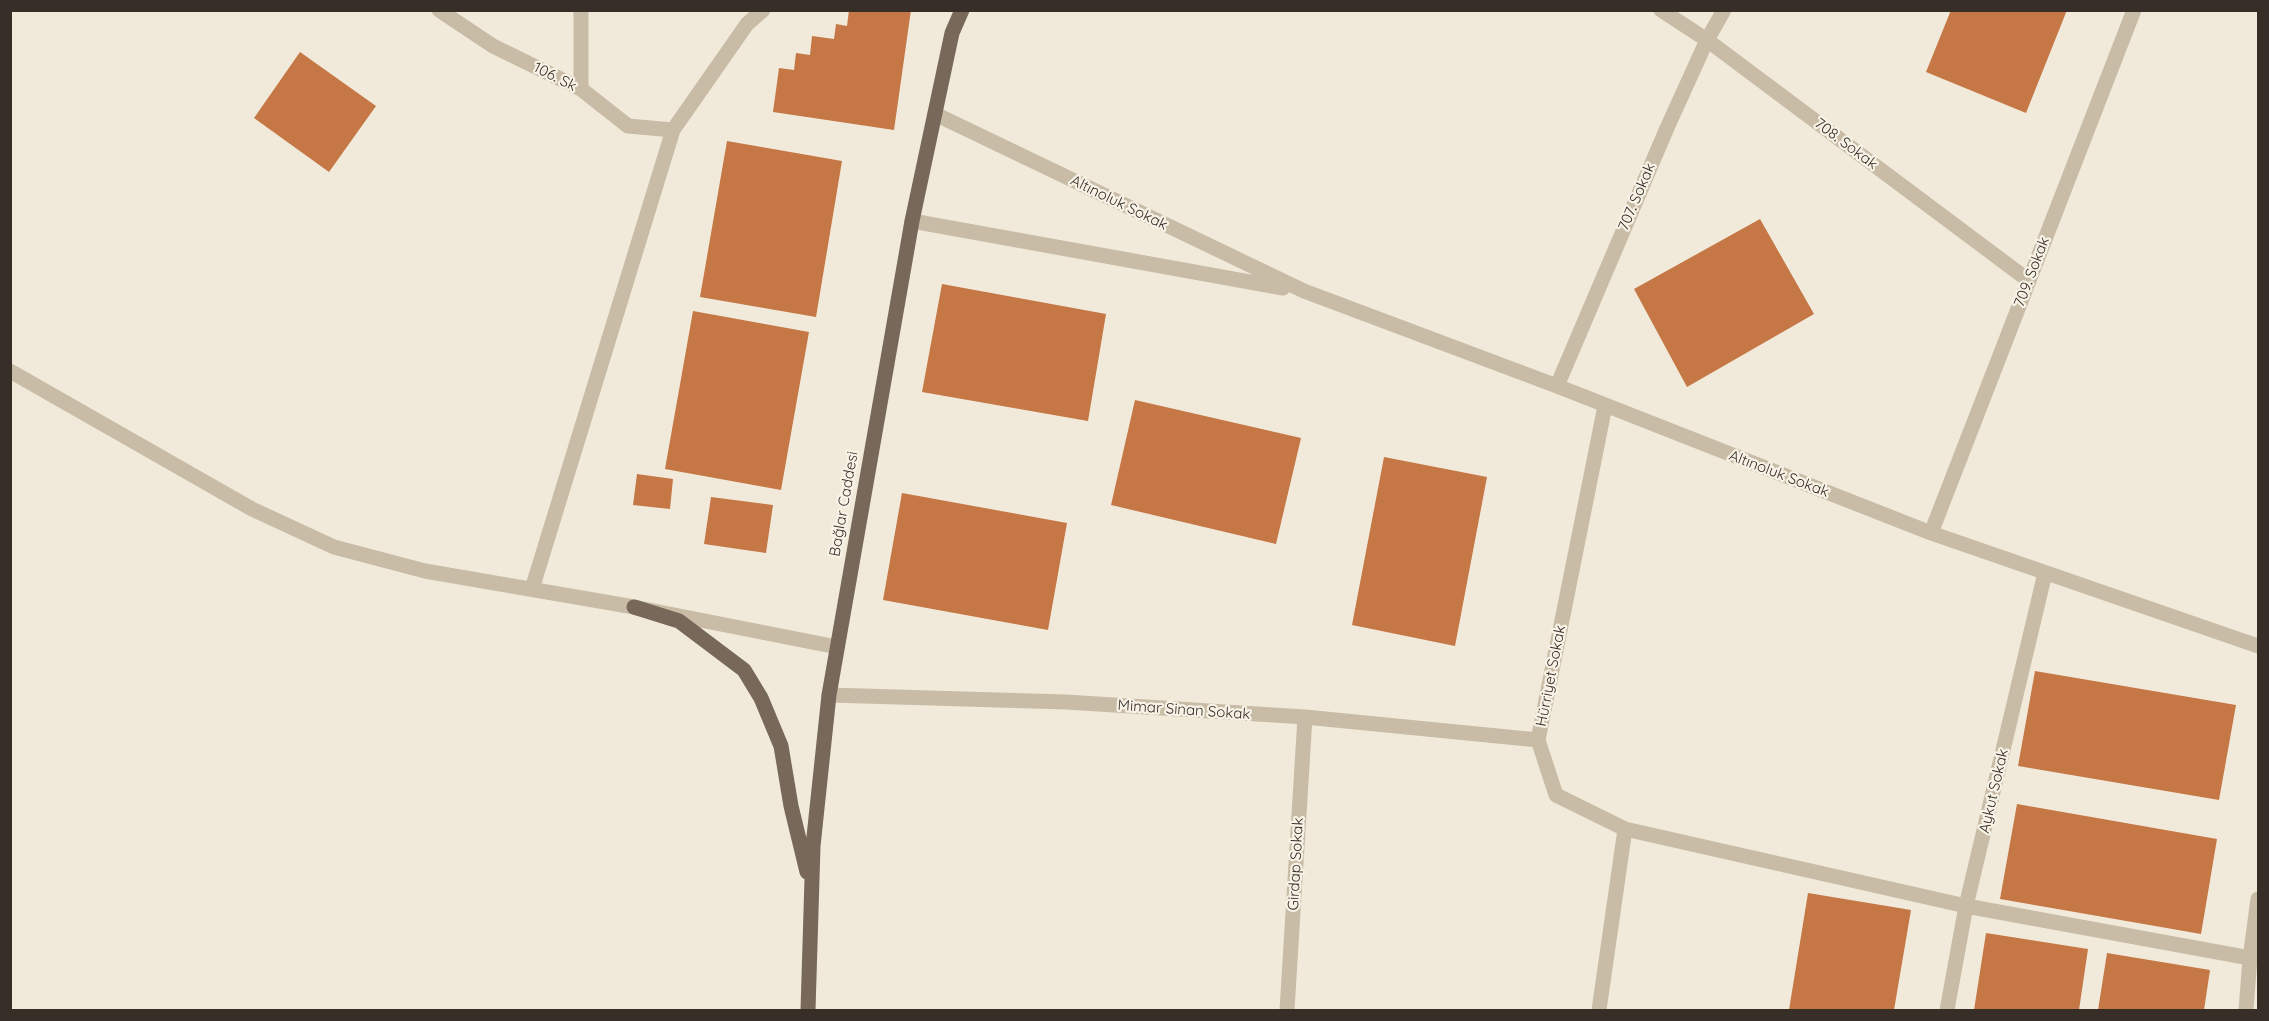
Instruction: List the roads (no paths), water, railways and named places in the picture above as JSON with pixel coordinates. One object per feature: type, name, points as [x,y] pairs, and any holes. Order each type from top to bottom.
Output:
[{"type":"main road","name":"Bağlar Caddesi","points":[[808,1011],[813,846],[829,695],[912,221],[952,33],[962,10]]},
{"type":"main road","points":[[634,607],[679,621],[744,670],[761,698],[781,746],[791,806],[812,890]]},
{"type":"street","name":"106. Sk","points":[[439,10],[493,46],[581,89],[628,126],[673,130]]},
{"type":"street","points":[[581,10],[581,89]]},
{"type":"street","points":[[532,589],[673,130],[747,24],[763,10]]},
{"type":"street","name":"708. Sokak","points":[[1661,10],[1707,40],[2028,280]]},
{"type":"street","name":"707. Sokak","points":[[1557,386],[1667,128],[1707,40],[1724,10]]},
{"type":"street","name":"709. Sokak","points":[[1931,533],[2134,10]]},
{"type":"street","name":"Altınoluk Sokak","points":[[935,114],[1304,291],[1557,386],[1931,533],[2259,646]]},
{"type":"street","name":"Altınoluk Sokak","points":[[912,221],[1304,291]]},
{"type":"street","points":[[10,371],[252,508],[334,547],[425,570],[634,607],[837,647]]},
{"type":"street","name":"Hürriyet Sokak","points":[[1605,406],[1538,740],[1556,795],[1625,830],[1966,906],[2250,958]]},
{"type":"street","name":"Aykut Sokak","points":[[1947,1011],[1966,906],[2045,573]]},
{"type":"street","name":"Mimar Sinan Sokak","points":[[829,695],[1066,702],[1305,717],[1538,740]]},
{"type":"street","name":"Girdap Sokak","points":[[1287,1011],[1305,717]]},
{"type":"street","points":[[1599,1011],[1625,830]]},
{"type":"street","points":[[2246,1011],[2250,958],[2259,899]]}]
